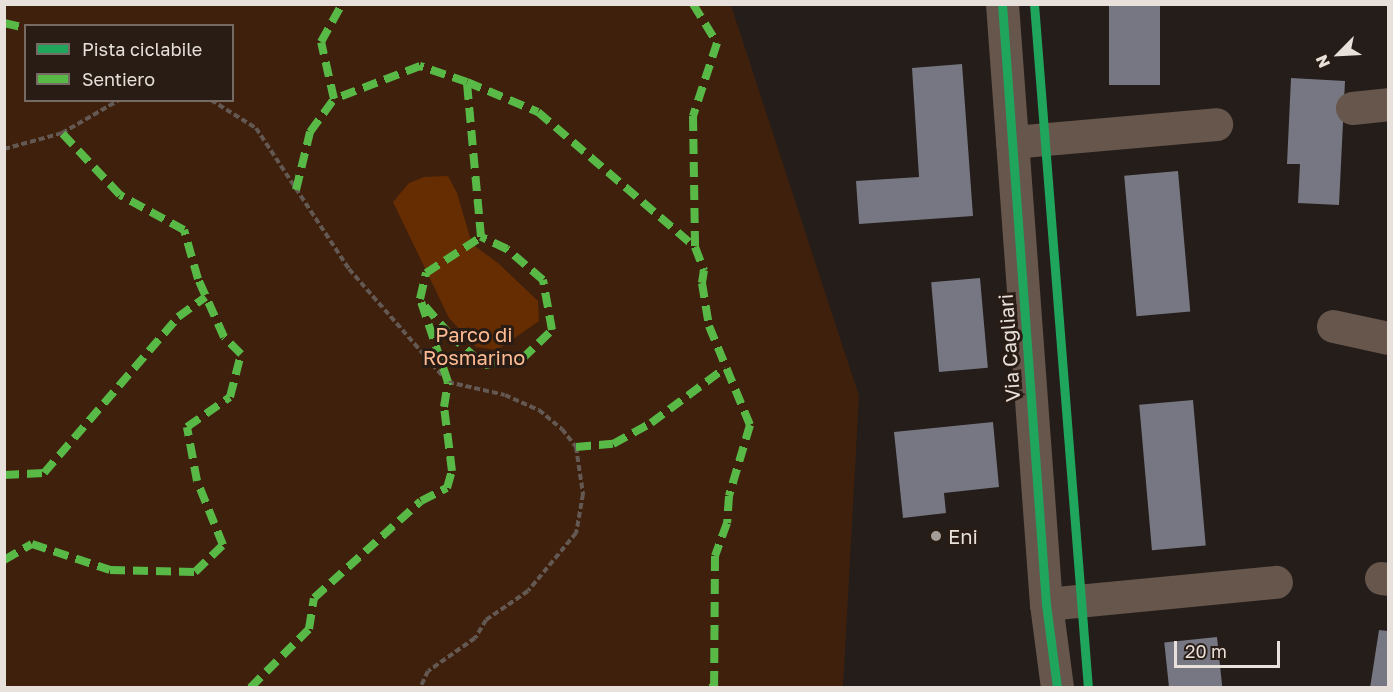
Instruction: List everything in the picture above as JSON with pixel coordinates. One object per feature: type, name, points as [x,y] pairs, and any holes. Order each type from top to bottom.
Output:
[{"type":"street","name":"Via Cagliari","points":[[1002,4],[1046,604],[1057,687]]},
{"type":"street","points":[[1352,108],[1389,104]]},
{"type":"street","points":[[1012,142],[1216,124]]},
{"type":"street","points":[[1333,326],[1389,338]]},
{"type":"street","points":[[1046,604],[1276,582]]},
{"type":"path","points":[[4,149],[62,133],[116,102]]},
{"type":"path","points":[[214,102],[256,128],[350,269],[448,381],[505,395],[538,411],[562,429],[576,447],[583,494],[576,533],[528,591],[486,620],[475,638],[428,671],[420,687]]},
{"type":"green space","name":"Parco di Rosmarino","points":[[4,5],[731,5],[859,396],[843,687],[5,687]]},
{"type":"shaded area","points":[[448,176],[457,193],[472,244],[498,263],[538,301],[539,321],[497,350],[476,347],[449,318],[393,202],[409,183],[424,177]]},
{"type":"building","points":[[1109,4],[1160,4],[1160,85],[1109,85]]},
{"type":"building","points":[[962,64],[973,216],[859,224],[856,181],[919,177],[912,68]]},
{"type":"building","points":[[1291,78],[1345,81],[1339,205],[1298,203],[1300,164],[1287,164]]},
{"type":"building","points":[[1178,171],[1190,311],[1136,316],[1124,176]]},
{"type":"building","points":[[980,278],[988,368],[939,372],[931,282]]},
{"type":"building","points":[[1193,400],[1206,545],[1152,550],[1139,405]]},
{"type":"building","points":[[993,422],[999,487],[944,493],[946,513],[903,518],[894,432]]},
{"type":"building","points":[[1379,630],[1388,631],[1388,688],[1370,688]]},
{"type":"building","points":[[1217,637],[1222,688],[1169,688],[1164,643]]},
{"type":"marked path","points":[[250,688],[309,629],[314,598],[421,501],[447,488],[452,471],[444,407],[448,382],[420,299],[426,273],[481,237],[467,82],[420,66],[334,99],[321,42],[342,4]]},
{"type":"marked path","points":[[693,4],[717,43],[693,116],[695,247],[704,270],[702,283],[709,326],[750,425],[729,496],[727,523],[715,556],[714,686],[710,688]]},
{"type":"marked path","points":[[4,23],[24,28]]},
{"type":"marked path","points":[[467,82],[538,112],[695,247]]},
{"type":"marked path","points":[[296,190],[310,132],[334,99]]},
{"type":"marked path","points":[[4,560],[32,544],[110,570],[195,572],[223,545],[197,481],[187,427],[230,397],[241,354],[224,337],[198,279],[184,230],[120,195],[62,133]]},
{"type":"marked path","points":[[425,306],[449,334],[484,365],[522,359],[552,330],[543,280],[507,249],[481,237]]},
{"type":"marked path","points":[[4,475],[44,473],[178,317],[206,297]]},
{"type":"marked path","points":[[576,447],[613,444],[651,423],[725,368]]},
{"type":"cycle path","points":[[1002,4],[1046,604],[1057,688]]},
{"type":"cycle path","points":[[1034,4],[1088,688]]},
{"type":"place","name":"Eni","points":[[936,536]]}]
